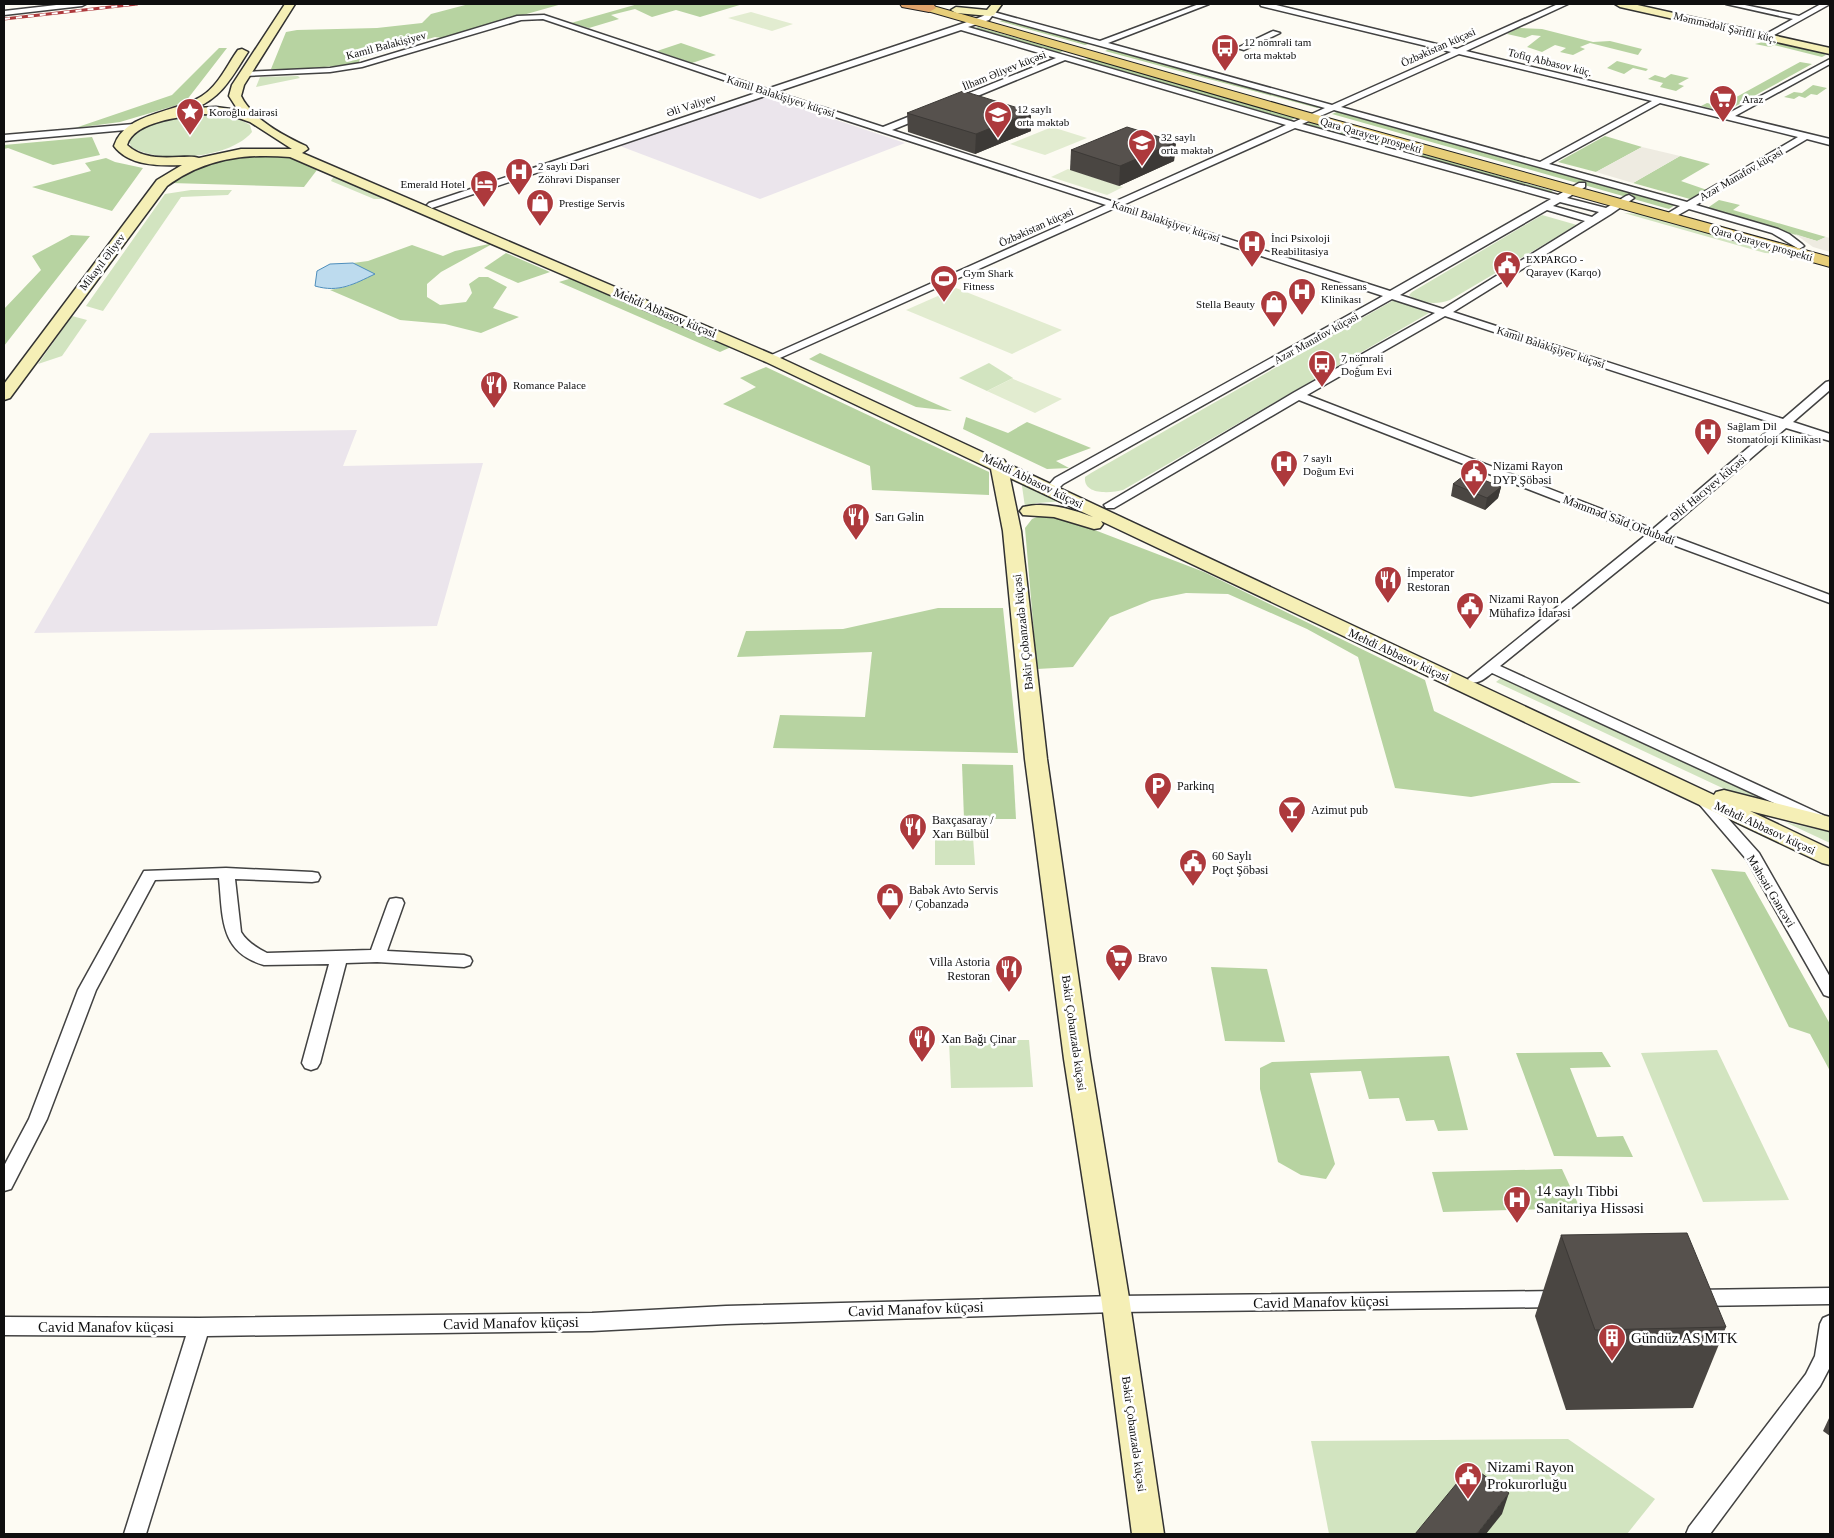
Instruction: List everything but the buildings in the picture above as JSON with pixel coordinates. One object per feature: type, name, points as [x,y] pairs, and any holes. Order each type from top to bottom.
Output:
[{"type":"highway","points":[[907,4],[933,6]]},
{"type":"main road","name":"Qara Qarayev prospekti","points":[[914,4],[956,10],[1084,50],[1323,113],[1577,188],[1619,205],[1677,211],[1830,255]]},
{"type":"main road","name":"Qara Qarayev prospekti","points":[[933,6],[984,18]]},
{"type":"main road","name":"Qara Qarayev prospekti","points":[[1677,211],[1830,262]]},
{"type":"street","points":[[4,13],[82,4]]},
{"type":"street","points":[[244,74],[290,4]]},
{"type":"street","points":[[984,18],[997,4]]},
{"type":"street","name":"İlham Əliyev küçəsi","points":[[944,106],[1062,58],[1205,4]]},
{"type":"street","name":"Tofiq Abbasov küç.","points":[[1264,4],[1830,142]]},
{"type":"street","name":"Özbəkistan küçəsi","points":[[778,356],[1564,4]]},
{"type":"street","name":"Məmmədəli Şərifli küç.","points":[[1620,4],[1830,51]]},
{"type":"street","points":[[1730,4],[1799,18]]},
{"type":"street","points":[[1767,37],[1826,4]]},
{"type":"street","name":"Kamil Balakişiyev","points":[[244,74],[322,70],[362,65],[530,16]]},
{"type":"street","name":"Kamil Balakişiyev küçəsi","points":[[530,16],[552,19],[767,92],[1830,438]]},
{"type":"street","points":[[984,18],[1102,43],[1323,113],[1542,164],[1677,211]]},
{"type":"street","name":"Əli Vəliyev","points":[[432,205],[984,18]]},
{"type":"street","points":[[960,27],[1062,58],[1556,199],[1619,205]]},
{"type":"street","points":[[1241,48],[1276,33]]},
{"type":"street","points":[[151,120],[171,115],[214,111],[233,113],[249,116],[260,121],[264,127],[263,133],[258,139],[237,150],[221,155],[183,161],[165,161],[134,156],[125,152],[120,146],[120,140],[134,128],[151,120],[193,106],[209,97],[250,40]]},
{"type":"street","points":[[1728,117],[1830,62]]},
{"type":"street","name":"Mehdi Abbasov küçəsi","points":[[244,74],[236,89],[236,100],[241,107],[284,141],[778,356],[1009,465],[1057,486],[1110,505],[1483,673],[1726,797],[1743,803],[1827,822]]},
{"type":"street","points":[[1542,164],[1660,100]]},
{"type":"street","points":[[883,130],[936,109]]},
{"type":"street","points":[[4,138],[106,128],[134,128]]},
{"type":"street","name":"Azər Manafov küçəsi","points":[[1677,211],[1806,136]]},
{"type":"street","name":"Mehdi Abbasov küçəsi","points":[[221,155],[265,151],[292,153],[302,156],[778,356]]},
{"type":"street","name":"Mikayıl Əliyev","points":[[4,395],[162,183],[186,166],[221,155]]},
{"type":"street","name":"Mikayıl Əliyev","points":[[4,372],[148,179],[152,170],[150,165],[134,156]]},
{"type":"street","name":"Azər Manafov küçəsi","points":[[1057,486],[1577,188]]},
{"type":"street","points":[[1012,531],[1021,517],[1029,511],[1049,505],[1100,507],[1110,505],[1297,395],[1445,312],[1619,205]]},
{"type":"street","points":[[1545,207],[1593,220]]},
{"type":"street","name":"Əlif Hacıyev küçəsi","points":[[1483,673],[1655,534],[1830,384]]},
{"type":"street","name":"Məmməd Səid Ordubadi","points":[[1297,395],[1655,534],[1830,599]]},
{"type":"street","name":"Bəkir Çobanzadə küçəsi","points":[[1009,465],[1012,531],[1036,759],[1077,1059],[1116,1304],[1148,1534]]},
{"type":"street","name":"Mehdi Abbasov küçəsi","points":[[1057,486],[1086,506],[1830,858]]},
{"type":"street","points":[[1029,511],[1044,509],[1068,514],[1226,573]]},
{"type":"street","name":"Məhsəti Gəncəvi","points":[[1702,798],[1753,857],[1830,991]]},
{"type":"street","points":[[226,873],[233,932],[238,941],[252,953],[264,959],[377,956],[464,961]]},
{"type":"street","points":[[4,1184],[42,1112],[71,1028],[87,990],[150,875],[226,873],[312,877]]},
{"type":"street","points":[[377,956],[396,903]]},
{"type":"street","points":[[311,1063],[339,958]]},
{"type":"street","points":[[1670,1298],[1830,1301]]},
{"type":"street","name":"Cavid Manafov küçəsi","points":[[4,1326],[199,1327],[592,1322],[726,1315],[1116,1304],[1581,1299]]},
{"type":"street","points":[[1697,1534],[1813,1380],[1825,1356],[1830,1324]]},
{"type":"street","points":[[135,1534],[199,1327]]},
{"type":"shaded area","points":[[765,96],[905,143],[760,199],[620,146]]},
{"type":"shaded area","points":[[1642,147],[1680,156],[1633,183],[1596,172]]},
{"type":"shaded area","points":[[1795,234],[1817,241],[1826,237],[1830,238],[1830,252],[1813,247]]},
{"type":"shaded area","points":[[357,430],[343,466],[483,463],[437,626],[34,633],[150,433]]},
{"type":"green space","points":[[469,4],[562,4],[442,38],[435,37],[360,59],[358,64],[278,71],[271,69],[286,32],[297,30],[377,28],[422,23],[431,14]]},
{"type":"green space","points":[[638,4],[743,4],[700,17],[676,10],[652,17],[635,9],[611,15],[619,19],[589,28],[571,23]]},
{"type":"green space","points":[[751,12],[793,24],[772,31],[728,18]]},
{"type":"green space","points":[[1005,20],[1088,42],[1089,44],[1085,45],[999,21]]},
{"type":"green space","points":[[978,27],[1063,51],[1057,54],[972,29]]},
{"type":"green space","points":[[1518,28],[1542,29],[1593,42],[1610,41],[1642,49],[1638,55],[1590,43],[1580,47],[1585,49],[1573,55],[1560,52],[1566,48],[1555,45],[1542,52],[1527,47],[1541,36],[1532,35],[1525,38],[1507,34]]},
{"type":"green space","points":[[1771,40],[1815,49],[1826,55],[1822,57],[1774,45],[1770,47],[1755,44]]},
{"type":"green space","points":[[681,43],[716,55],[692,63],[657,51]]},
{"type":"green space","points":[[219,48],[227,48],[186,101],[120,122],[75,128],[172,95]]},
{"type":"green space","points":[[1112,48],[1323,106],[1317,108],[1105,51]]},
{"type":"green space","points":[[1089,58],[1298,117],[1291,120],[1083,60]]},
{"type":"green space","points":[[1617,61],[1648,69],[1646,71],[1633,68],[1624,74],[1607,68]]},
{"type":"green space","points":[[1800,62],[1812,64],[1725,112],[1701,106],[1707,103],[1720,106]]},
{"type":"green space","points":[[1671,74],[1689,78],[1678,84],[1684,86],[1676,91],[1660,87],[1663,83],[1648,79],[1655,75],[1665,78]]},
{"type":"green space","points":[[298,76],[300,78],[256,87],[260,77]]},
{"type":"green space","points":[[1813,85],[1827,88],[1817,95],[1811,94],[1805,98],[1799,96],[1794,99],[1784,97],[1794,92],[1802,93]]},
{"type":"green space","points":[[1339,111],[1675,205],[1669,209],[1332,114]]},
{"type":"green space","name":"Koroğlu dairəsi","points":[[194,115],[223,116],[237,119],[250,125],[252,132],[242,141],[228,148],[194,156],[159,156],[131,147],[129,140],[142,128],[158,122]]},
{"type":"green space","points":[[1313,122],[1553,191],[1547,195],[1306,124]]},
{"type":"green space","points":[[1052,127],[1087,138],[1045,155],[1010,144]]},
{"type":"green space","points":[[1605,136],[1642,147],[1596,172],[1558,162]]},
{"type":"green space","points":[[92,137],[100,155],[53,165],[8,148],[4,149],[4,145]]},
{"type":"green space","points":[[252,153],[288,154],[320,166],[304,187],[171,183],[181,171]]},
{"type":"green space","points":[[1680,156],[1710,164],[1681,181],[1707,190],[1690,199],[1633,183]]},
{"type":"green space","points":[[106,158],[115,162],[143,168],[112,211],[32,187],[91,171],[85,163]]},
{"type":"green space","points":[[1068,169],[1123,187],[1107,195],[1051,177]]},
{"type":"green space","points":[[335,174],[394,199],[374,199],[331,181]]},
{"type":"green space","points":[[191,190],[232,190],[228,195],[181,197],[103,311],[86,306],[165,194]]},
{"type":"green space","points":[[1719,200],[1740,205],[1733,210],[1826,237],[1817,241],[1706,209]]},
{"type":"green space","points":[[1624,213],[1641,214],[1781,254],[1765,253]]},
{"type":"green space","points":[[1542,215],[1577,225],[1450,300],[1440,303],[1429,303],[1409,295],[1412,292]]},
{"type":"green space","points":[[71,235],[90,236],[4,346],[4,309],[41,270],[32,256]]},
{"type":"green space","points":[[494,243],[441,272],[427,284],[427,297],[440,305],[466,302],[472,293],[469,284],[479,277],[488,277],[507,287],[493,308],[519,317],[481,333],[445,324],[400,320],[330,290],[349,286],[374,274],[353,263],[368,261],[412,245],[443,256],[455,251]]},
{"type":"green space","points":[[506,253],[550,272],[518,283],[484,268]]},
{"type":"green space","points":[[572,278],[731,347],[720,352],[559,282]]},
{"type":"green space","points":[[956,288],[1062,330],[1012,354],[906,310]]},
{"type":"green space","points":[[1394,300],[1429,313],[1123,490],[1099,492],[1093,490],[1086,483],[1085,477],[1091,473]]},
{"type":"green space","points":[[72,316],[87,320],[62,356],[38,364]]},
{"type":"green space","points":[[820,353],[952,411],[916,407],[809,359]]},
{"type":"green space","points":[[989,363],[1013,378],[987,391],[959,378]]},
{"type":"green space","points":[[766,367],[989,472],[989,495],[872,490],[870,466],[723,404],[756,387],[740,378]]},
{"type":"green space","points":[[1013,378],[1062,399],[1035,413],[987,391]]},
{"type":"green space","points":[[966,417],[1008,433],[1027,422],[1091,448],[1056,461],[1069,468],[1047,469],[963,429]]},
{"type":"green space","points":[[1021,479],[1067,501],[1037,503],[1025,507]]},
{"type":"green space","points":[[1042,515],[1056,516],[1079,524],[1204,572],[1425,680],[1434,711],[1581,783],[1552,783],[1471,797],[1395,788],[1358,657],[1307,629],[1228,594],[1186,593],[1152,600],[1110,617],[1073,667],[1037,669],[1025,528],[1032,519]]},
{"type":"green space","points":[[938,608],[1003,608],[1018,753],[773,748],[780,715],[865,717],[872,652],[737,657],[746,631],[843,629]]},
{"type":"green space","points":[[1501,678],[1767,801],[1733,793],[1496,682]]},
{"type":"green space","points":[[962,764],[1013,765],[1016,819],[964,819]]},
{"type":"green space","points":[[1785,822],[1830,832],[1830,843]]},
{"type":"green space","points":[[935,836],[973,837],[975,865],[935,865]]},
{"type":"green space","points":[[1711,869],[1745,872],[1830,1024],[1830,1071],[1810,1034],[1789,1027]]},
{"type":"green space","points":[[1211,967],[1267,969],[1285,1042],[1225,1041]]},
{"type":"green space","points":[[949,1040],[1029,1040],[1033,1087],[951,1088]]},
{"type":"green space","points":[[1717,1050],[1789,1200],[1703,1202],[1641,1053]]},
{"type":"green space","points":[[1602,1052],[1611,1067],[1570,1068],[1597,1137],[1623,1136],[1633,1157],[1554,1156],[1516,1053]]},
{"type":"green space","points":[[1449,1056],[1468,1130],[1438,1131],[1434,1120],[1406,1121],[1399,1098],[1369,1099],[1361,1071],[1310,1073],[1335,1164],[1326,1179],[1301,1175],[1278,1162],[1260,1089],[1260,1068],[1272,1062]]},
{"type":"green space","points":[[1562,1169],[1580,1208],[1443,1212],[1432,1172]]},
{"type":"green space","points":[[1568,1439],[1655,1499],[1627,1534],[1329,1534],[1311,1441]]},
{"type":"water","points":[[353,263],[375,274],[339,288],[315,286],[317,271],[330,264]]},
{"type":"railway","points":[[4,19],[137,4]]},
{"type":"place","name":"12 nömrəli tam orta məktəb","points":[[1225,72]]},
{"type":"place","name":"Araz","points":[[1723,123]]},
{"type":"place","name":"Koroğlu dairəsi","points":[[190,136]]},
{"type":"place","name":"12 saylı orta məktəb","points":[[998,139]]},
{"type":"place","name":"32 saylı orta məktəb","points":[[1142,167]]},
{"type":"place","name":"2 saylı Dəri Zöhrəvi Dispanser","points":[[519,196]]},
{"type":"place","name":"Emerald Hotel","points":[[484,208]]},
{"type":"place","name":"Prestige Servis","points":[[540,227]]},
{"type":"place","name":"İnci Psixoloji Reabilitasiya","points":[[1252,268]]},
{"type":"place","name":"EXPARGO - Qarayev (Karqo)","points":[[1507,289]]},
{"type":"place","name":"Gym Shark Fitness","points":[[944,303]]},
{"type":"place","name":"Renessans Klinikası","points":[[1302,316]]},
{"type":"place","name":"Stella Beauty","points":[[1274,328]]},
{"type":"place","name":"7 nömrəli Doğum Evi","points":[[1322,388]]},
{"type":"place","name":"Romance Palace","points":[[494,409]]},
{"type":"place","name":"Sağlam Dil Stomatoloji Klinikası","points":[[1708,456]]},
{"type":"place","name":"7 saylı Doğum Evi","points":[[1284,488]]},
{"type":"place","name":"Nizami Rayon DYP Şöbəsi","points":[[1474,497]]},
{"type":"place","name":"Sarı Gəlin","points":[[856,541]]},
{"type":"place","name":"İmperator Restoran","points":[[1388,604]]},
{"type":"place","name":"Nizami Rayon Mühafizə İdarəsi","points":[[1470,630]]},
{"type":"place","name":"Parkinq","points":[[1158,810]]},
{"type":"place","name":"Azimut pub","points":[[1292,834]]},
{"type":"place","name":"Baxçasaray / Xarı Bülbül","points":[[913,851]]},
{"type":"place","name":"60 Saylı Poçt Şöbəsi","points":[[1193,887]]},
{"type":"place","name":"Babək Avto Servis / Çobanzadə","points":[[890,921]]},
{"type":"place","name":"Bravo","points":[[1119,982]]},
{"type":"place","name":"Villa Astoria Restoran","points":[[1009,993]]},
{"type":"place","name":"Xan Bağı Çinar","points":[[922,1063]]},
{"type":"place","name":"14 saylı Tibbi Sanitariya Hissəsi","points":[[1517,1224]]},
{"type":"place","name":"Gündüz AS MTK","points":[[1612,1362]]},
{"type":"place","name":"Nizami Rayon Prokurorluğu","points":[[1468,1500]]}]
